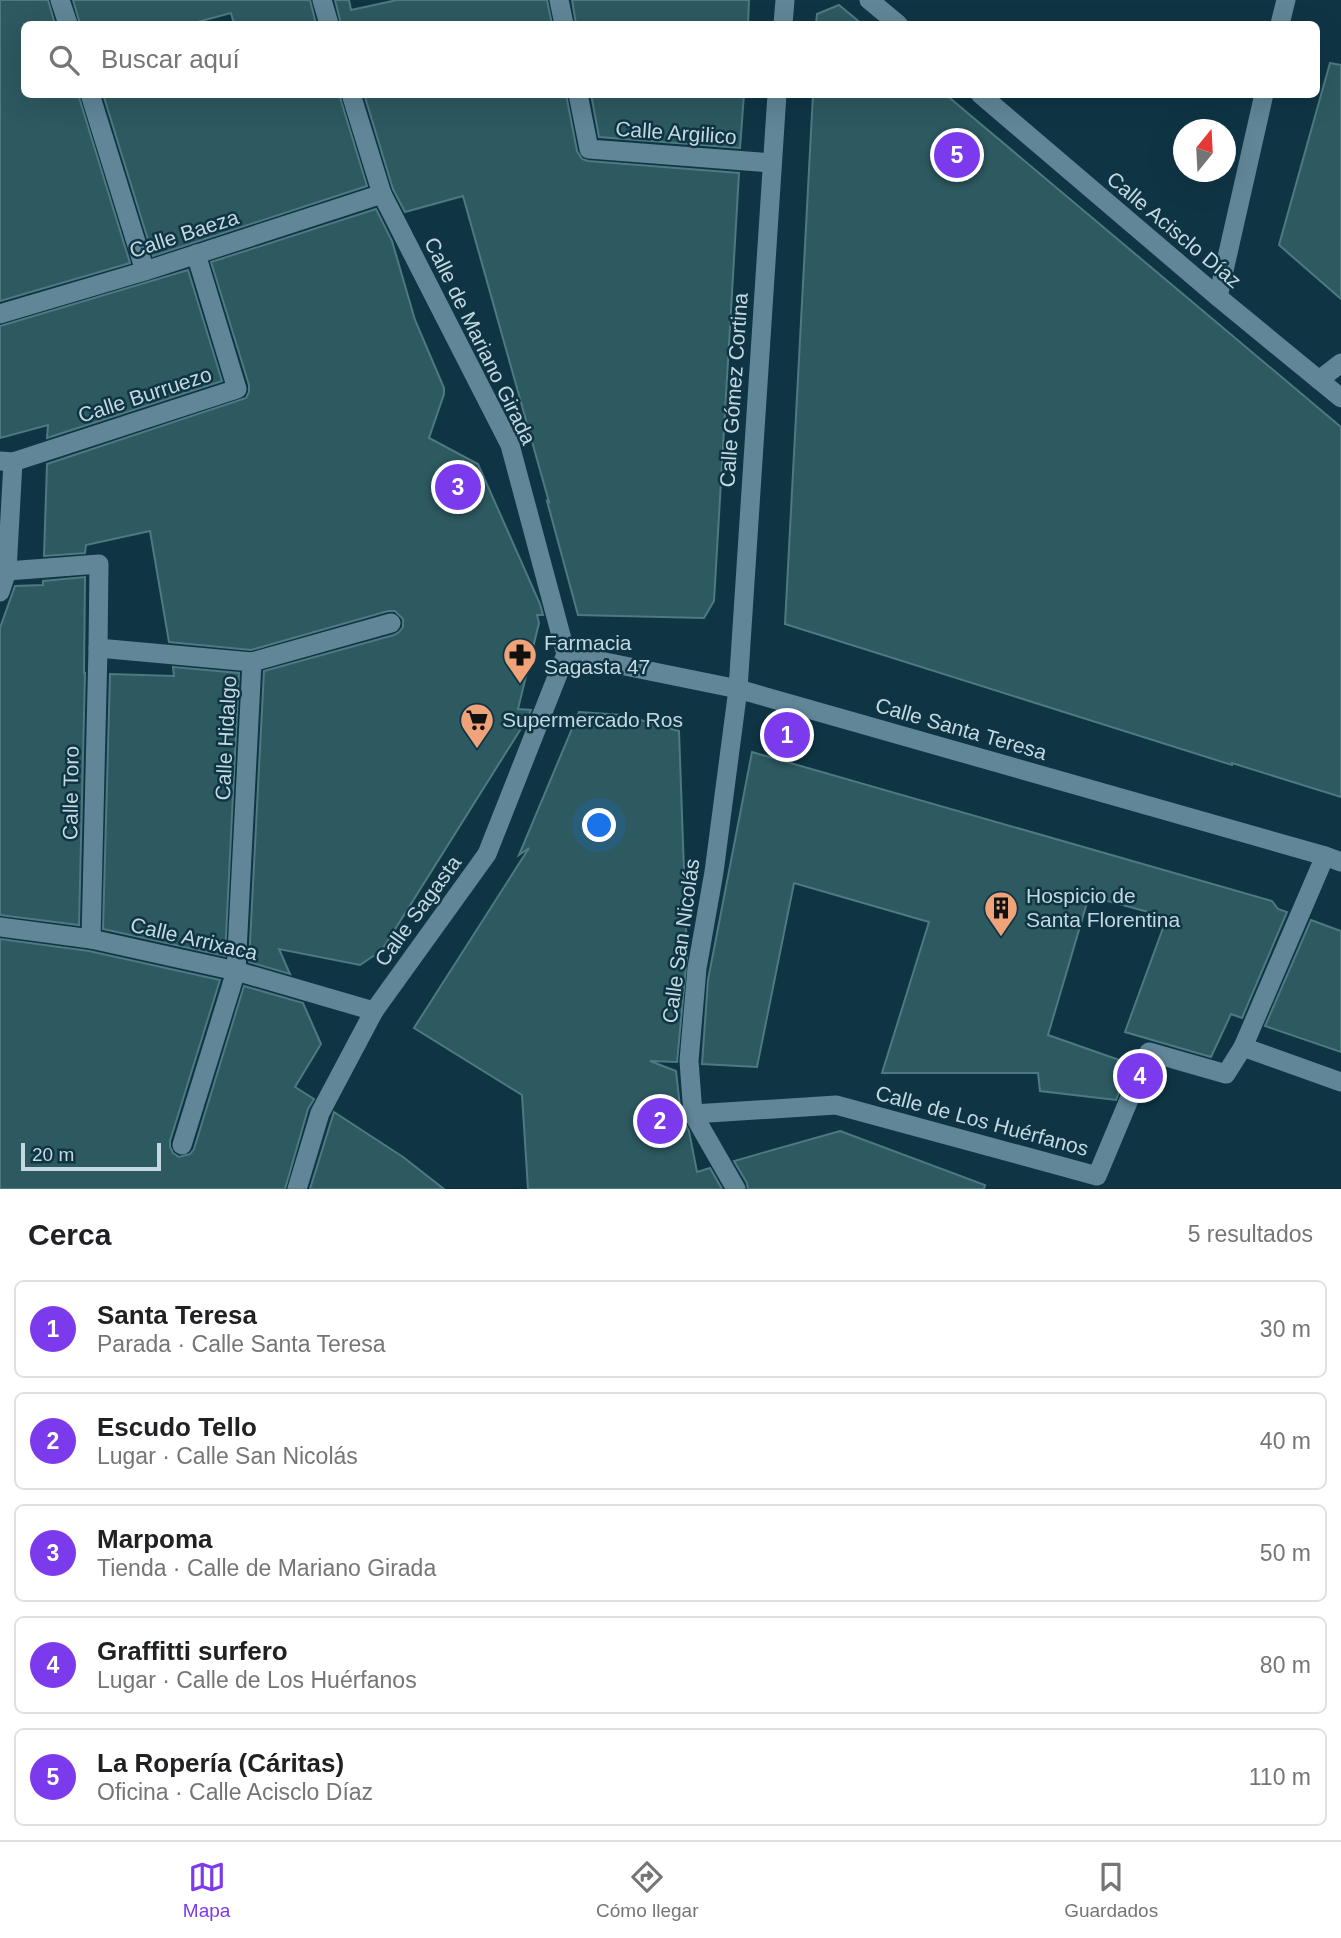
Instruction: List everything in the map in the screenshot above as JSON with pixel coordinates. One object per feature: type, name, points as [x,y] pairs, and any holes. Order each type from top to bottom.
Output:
[{"type":"street","points":[[60,0],[67,21]]},
{"type":"street","points":[[321,0],[328,21]]},
{"type":"street","points":[[559,0],[563,21]]},
{"type":"street","points":[[783,21],[785,0]]},
{"type":"street","points":[[869,0],[894,21]]},
{"type":"street","points":[[1281,21],[1286,0]]},
{"type":"street","points":[[91,98],[145,271]]},
{"type":"street","name":"Calle de Mariano Girada","points":[[352,98],[382,194],[510,445],[566,654]]},
{"type":"street","name":"Calle Argilico","points":[[579,98],[589,149],[772,163]]},
{"type":"street","name":"Calle Gómez Cortina","points":[[738,689],[777,98]]},
{"type":"street","name":"Calle Acisclo Díaz","points":[[985,98],[1341,398]]},
{"type":"street","points":[[1218,297],[1263,98]]},
{"type":"street","name":"Calle Baeza","points":[[0,314],[145,271],[382,194]]},
{"type":"street","name":"Calle Burruezo","points":[[7,461],[237,389],[196,254]]},
{"type":"street","points":[[1319,380],[1341,363]]},
{"type":"street","points":[[0,592],[7,571],[7,461]]},
{"type":"street","name":"Calle Toro","points":[[7,571],[99,564],[90,939]]},
{"type":"street","points":[[252,662],[391,623]]},
{"type":"street","name":"Calle Hidalgo","points":[[98,649],[252,662],[236,971],[182,1144]]},
{"type":"street","name":"Calle Santa Teresa","points":[[566,654],[738,689],[1333,859]]},
{"type":"street","name":"Calle Sagasta","points":[[297,1189],[320,1113],[374,1011],[487,854],[566,654]]},
{"type":"street","name":"Calle San Nicolás","points":[[736,1189],[693,1114],[689,1061],[697,968],[714,872],[738,689]]},
{"type":"street","points":[[1333,859],[1243,1047],[1341,1082]]},
{"type":"street","name":"Calle Arrixaca","points":[[0,928],[90,939],[236,971],[374,1011]]},
{"type":"street","name":"Calle de Los Huérfanos","points":[[693,1114],[836,1105],[1097,1176],[1149,1052],[1226,1074],[1243,1047]]},
{"type":"building","points":[[0,0],[48,0],[54,21],[21,21],[21,98],[79,98],[130,263],[0,301]]},
{"type":"building","points":[[73,0],[310,0],[315,21],[233,21],[231,13],[201,21],[79,21]]},
{"type":"building","points":[[335,0],[349,0],[351,10],[397,0],[547,0],[551,21],[340,21]]},
{"type":"building","points":[[572,0],[749,0],[748,21],[576,21]]},
{"type":"building","points":[[839,5],[858,21],[816,21],[817,14]]},
{"type":"building","points":[[1330,63],[1341,65],[1341,299],[1279,245]]},
{"type":"building","points":[[104,98],[340,98],[367,186],[153,256]]},
{"type":"building","points":[[365,98],[567,98],[577,151],[582,159],[739,173],[714,601],[704,618],[578,615],[463,196],[405,212],[393,189]]},
{"type":"building","points":[[592,98],[744,98],[740,148],[599,137]]},
{"type":"building","points":[[813,98],[950,98],[1341,427],[1341,797],[785,624]]},
{"type":"building","points":[[376,209],[392,241],[415,320],[444,388],[429,438],[478,464],[543,615],[537,615],[539,623],[518,709],[531,710],[527,719],[382,950],[360,965],[279,949],[290,974],[249,962],[264,671],[394,635],[403,627],[403,619],[395,611],[388,611],[251,650],[169,642],[150,531],[86,545],[85,553],[44,556],[47,464],[246,398],[249,385],[211,262]]},
{"type":"building","points":[[188,270],[222,381],[47,438],[48,425],[0,438],[0,326]]},
{"type":"building","points":[[85,577],[79,925],[0,915],[0,628],[15,586],[43,585],[43,581]]},
{"type":"building","points":[[173,667],[239,673],[225,956],[103,929],[110,674],[174,676]]},
{"type":"building","points":[[579,712],[623,715],[679,731],[687,956],[677,1062],[650,1061],[676,1071],[681,1116],[689,1131],[697,1172],[710,1168],[722,1189],[528,1189],[522,1095],[414,1028],[529,848],[519,855]]},
{"type":"building","name":"Hospicio de Santa Florentina","points":[[752,752],[1272,901],[1278,909],[1287,912],[1242,1018],[1231,1014],[1211,1057],[1125,1032],[1167,917],[1089,896],[1048,1035],[1131,1064],[1127,1074],[1120,1074],[1120,1090],[1116,1100],[1040,1091],[1038,1073],[882,1073],[929,922],[794,883],[757,1067],[702,1064],[708,980]]},
{"type":"building","points":[[1311,920],[1341,931],[1341,1052],[1265,1026]]},
{"type":"building","points":[[0,939],[89,951],[220,980],[170,1141],[173,1153],[179,1157],[190,1154],[194,1149],[244,986],[303,1003],[321,1044],[295,1087],[314,1099],[308,1109],[285,1189],[0,1189]]},
{"type":"building","points":[[334,1112],[403,1157],[444,1189],[310,1189]]},
{"type":"building","points":[[840,1131],[985,1185],[984,1189],[748,1189],[734,1161]]},
{"type":"place","name":"La Ropería (Cáritas)","points":[[957,155]]},
{"type":"place","name":"Marpoma","points":[[458,487]]},
{"type":"place","name":"Farmacia Sagasta 47","points":[[520,685]]},
{"type":"place","name":"Santa Teresa","points":[[787,735]]},
{"type":"place","name":"Supermercado Ros","points":[[477,750]]},
{"type":"place","name":"Hospicio de Santa Florentina","points":[[1001,938]]},
{"type":"place","name":"Graffitti surfero","points":[[1140,1076]]},
{"type":"place","name":"Escudo Tello","points":[[660,1121]]}]
